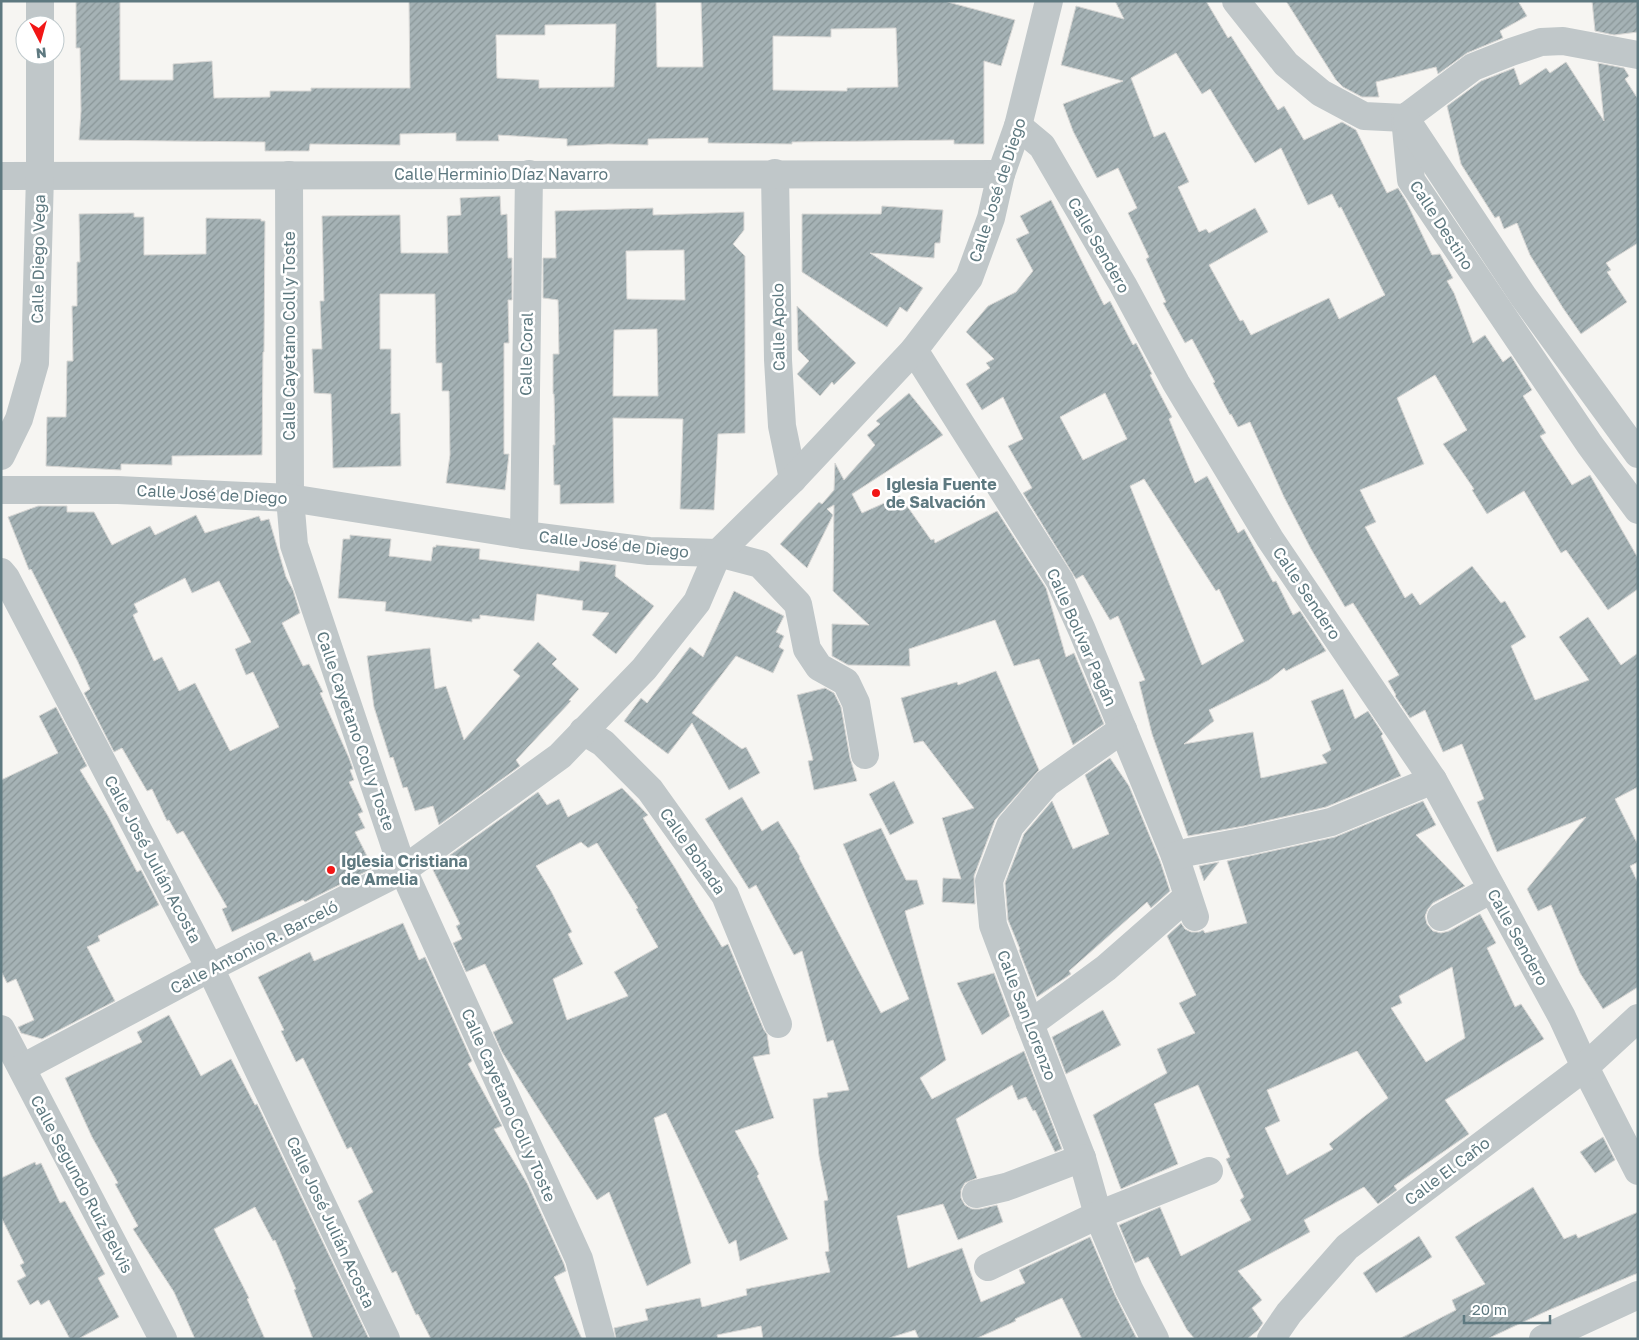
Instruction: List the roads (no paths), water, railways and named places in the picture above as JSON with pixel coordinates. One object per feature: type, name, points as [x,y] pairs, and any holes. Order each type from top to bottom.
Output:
[{"type":"street","points":[[40,1],[40,15]]},
{"type":"street","name":"Calle José de Diego","points":[[1,490],[118,490],[290,498],[524,535],[649,551],[718,553],[793,479],[914,350],[969,278],[991,218],[1001,174],[1018,126],[1049,1]]},
{"type":"street","points":[[1236,1],[1286,64],[1321,93],[1364,116],[1405,118],[1473,67],[1541,42],[1563,41],[1638,55]]},
{"type":"street","name":"Calle Diego Vega","points":[[1,456],[19,419],[36,363],[40,65]]},
{"type":"street","name":"Calle Destino","points":[[1405,118],[1523,296],[1638,454]]},
{"type":"street","name":"Calle Destino","points":[[1405,118],[1411,180],[1590,445],[1638,510]]},
{"type":"street","name":"Calle Sendero","points":[[1018,126],[1042,146],[1123,284],[1176,383],[1270,539],[1433,780],[1562,1017],[1636,1165]]},
{"type":"street","name":"Calle Apolo","points":[[775,173],[778,360],[782,426],[793,479]]},
{"type":"street","name":"Calle Coral","points":[[524,535],[529,174]]},
{"type":"street","name":"Calle Herminio Díaz Navarro","points":[[1,176],[1001,174]]},
{"type":"street","name":"Calle Cayetano Coll y Toste","points":[[289,175],[290,498],[294,545],[402,870],[579,1259],[601,1339]]},
{"type":"street","name":"Calle Bolívar Pagán","points":[[914,350],[1060,581],[1123,729],[1174,856],[1191,907],[1030,1024]]},
{"type":"street","points":[[718,553],[760,564],[798,604],[807,649],[819,667],[846,682],[853,696],[856,703],[865,755]]},
{"type":"street","name":"Calle Antonio R. Barceló","points":[[22,1068],[210,968],[402,870],[560,756],[644,669],[697,602],[718,553]]},
{"type":"street","name":"Calle José Julián Acosta","points":[[1,572],[11,587],[210,968],[386,1339]]},
{"type":"street","name":"Calle San Lorenzo","points":[[1123,729],[1048,783],[1022,812],[1010,826],[989,881],[993,925],[1082,1158],[1098,1215],[1130,1289],[1155,1339]]},
{"type":"street","name":"Calle Bohada","points":[[583,731],[603,743],[650,790],[725,895],[778,1024]]},
{"type":"street","points":[[1174,856],[1331,822],[1433,780]]},
{"type":"street","points":[[1441,916],[1492,889]]},
{"type":"street","name":"Calle El Caño","points":[[1271,1339],[1289,1313],[1347,1247],[1585,1066],[1638,1018]]},
{"type":"street","name":"Calle Segundo Ruiz Belvis","points":[[1,1029],[163,1339]]},
{"type":"street","points":[[976,1194],[1006,1187],[1082,1158]]},
{"type":"street","points":[[988,1267],[1098,1215],[1210,1171]]},
{"type":"street","points":[[1543,1339],[1638,1295]]},
{"type":"place","name":"Iglesia Fuente de Salvación","points":[[876,493]]},
{"type":"place","name":"Iglesia Cristiana de Amelia","points":[[331,870]]}]
